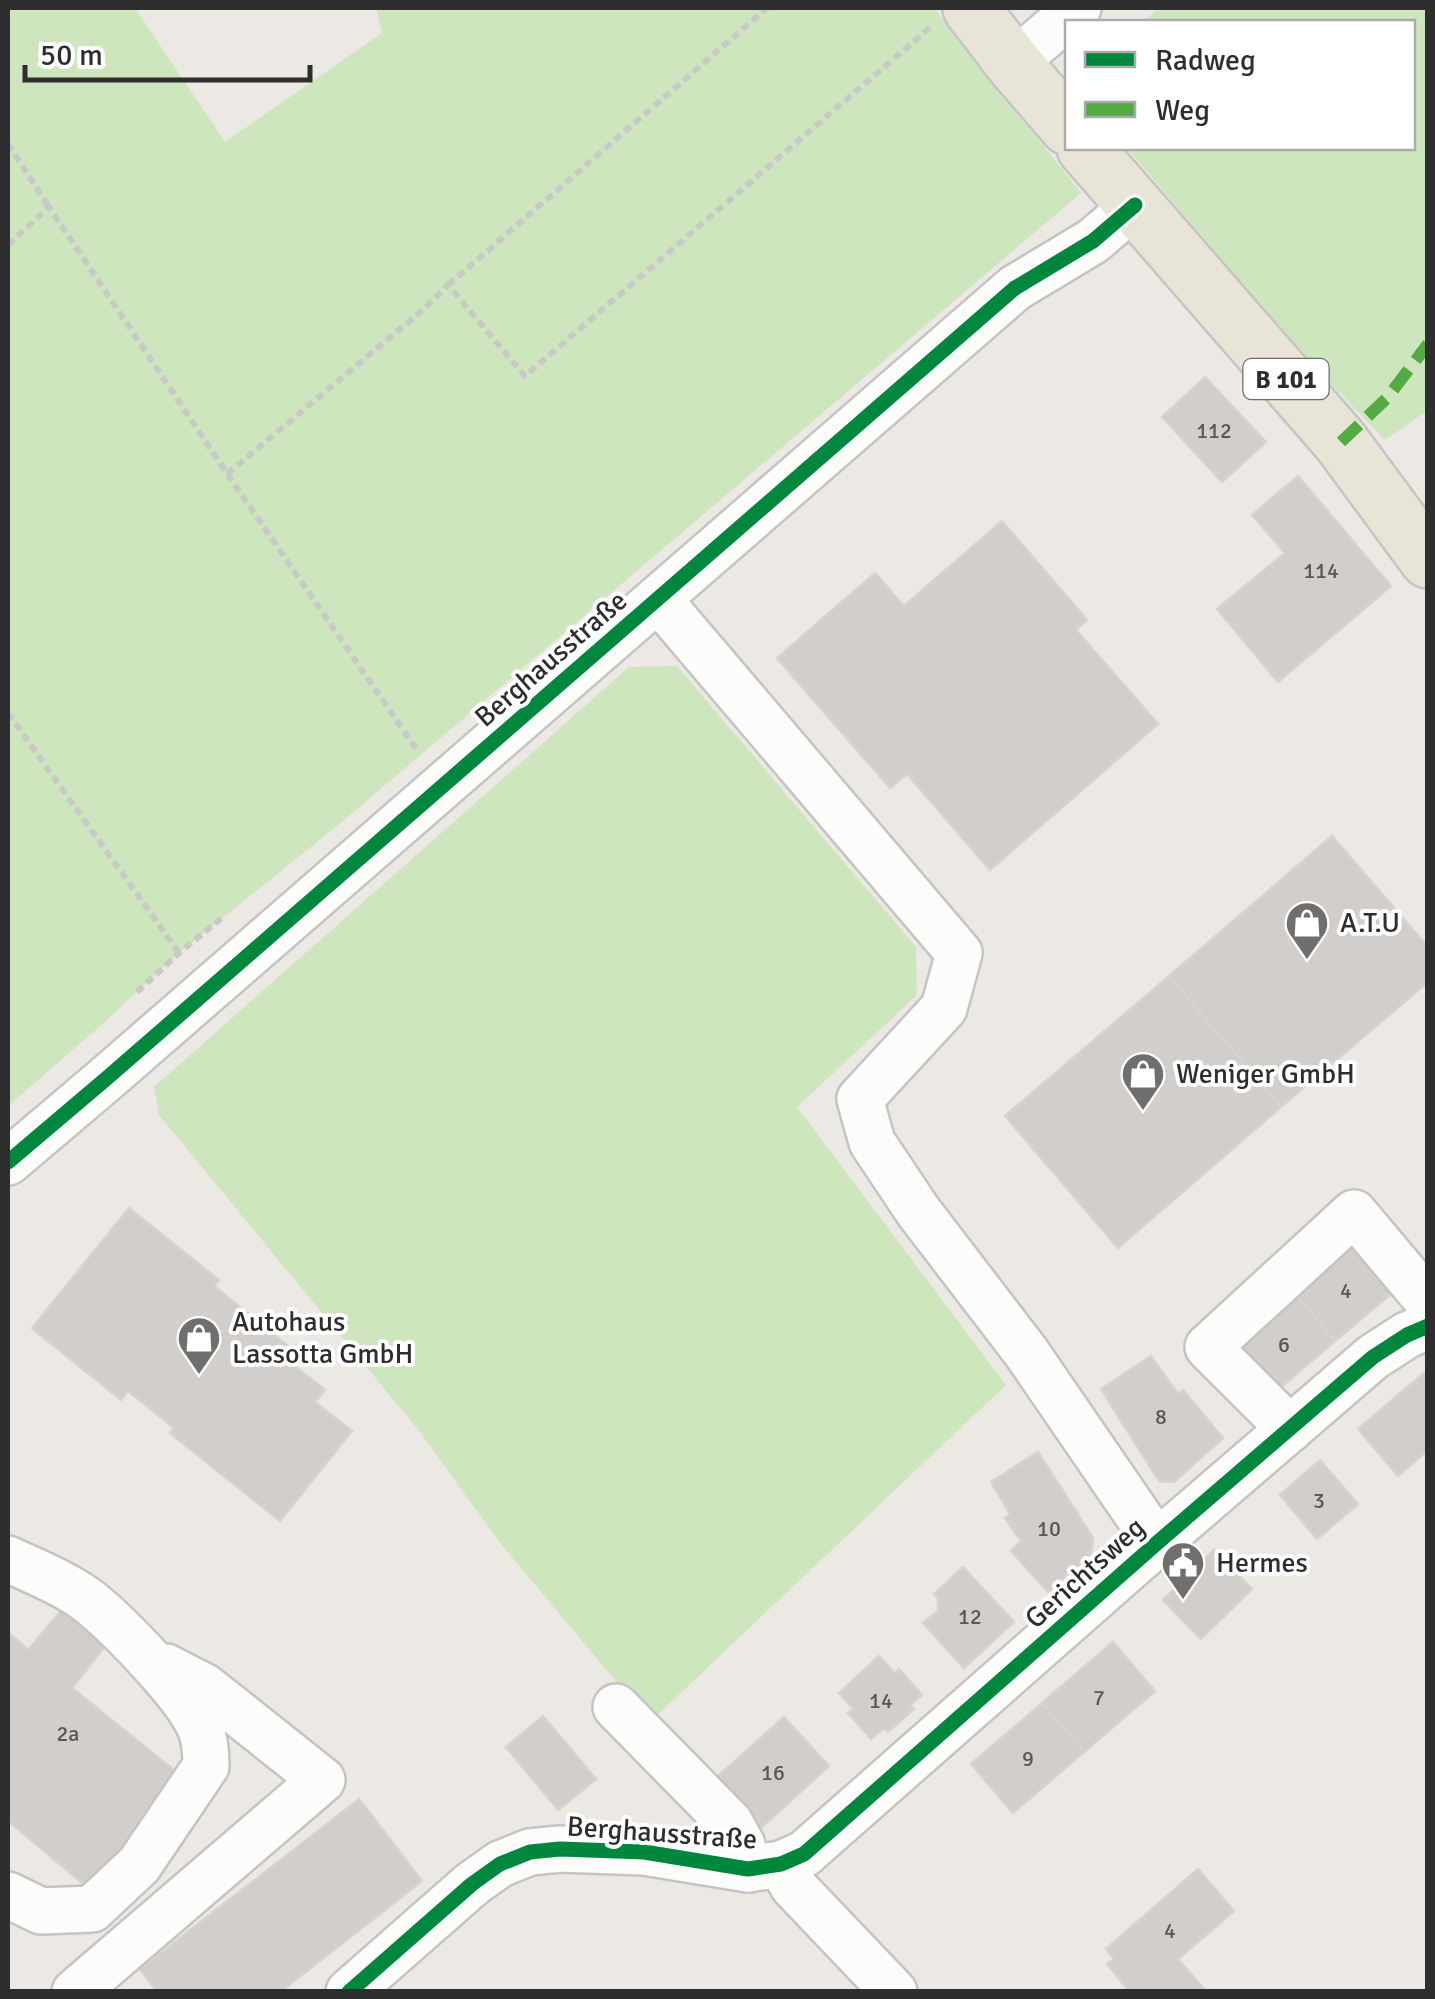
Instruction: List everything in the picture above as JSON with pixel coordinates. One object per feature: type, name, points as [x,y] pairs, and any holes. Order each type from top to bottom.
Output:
[{"type":"main road","points":[[956,12],[1014,63],[1065,122]]},
{"type":"main road","name":"B 101","points":[[1088,150],[1341,442],[1428,560]]},
{"type":"street","points":[[1014,63],[1078,8]]},
{"type":"street","name":"Berghausstraße","points":[[8,1162],[1015,288],[1093,241],[1134,205]]},
{"type":"street","name":"Berghausstraße","points":[[658,599],[958,952],[944,1008],[860,1099],[872,1142],[918,1211],[1026,1352],[1157,1543]]},
{"type":"street","points":[[1290,1429],[1208,1347],[1354,1213],[1428,1301]]},
{"type":"street","name":"Gerichtsweg","points":[[764,1867],[804,1854],[840,1825],[1373,1357],[1428,1326]]},
{"type":"street","points":[[8,1559],[89,1602],[146,1657],[199,1726],[206,1750],[206,1766],[139,1865],[92,1909],[40,1911],[8,1895]]},
{"type":"street","points":[[75,1992],[322,1780],[205,1687],[146,1657]]},
{"type":"street","points":[[616,1707],[730,1822],[742,1845],[764,1867]]},
{"type":"street","name":"Berghausstraße","points":[[349,1992],[500,1864],[530,1852],[560,1849],[644,1852],[764,1867],[793,1886],[894,1992]]},
{"type":"path","points":[[227,474],[424,308],[766,8]]},
{"type":"path","points":[[448,285],[525,376],[956,12]]},
{"type":"path","points":[[8,144],[419,754]]},
{"type":"path","points":[[8,244],[50,207]]},
{"type":"path","points":[[8,713],[179,953]]},
{"type":"green space","points":[[8,8],[135,8],[225,142],[382,33],[376,8],[934,8],[1081,193],[343,821],[179,953],[8,1106]]},
{"type":"green space","points":[[1159,8],[1427,8],[1427,411],[1385,440],[1288,339],[1129,150],[1415,150],[1415,20],[1144,20]]},
{"type":"green space","points":[[677,666],[916,947],[917,995],[797,1107],[1006,1385],[650,1722],[500,1543],[420,1432],[159,1115],[154,1087],[629,667]]},
{"type":"building","points":[[1205,377],[1266,442],[1222,482],[1162,417]]},
{"type":"building","points":[[1298,476],[1391,586],[1278,682],[1217,609],[1285,553],[1252,515]]},
{"type":"building","points":[[1002,521],[1087,620],[1076,630],[1158,724],[990,870],[907,774],[890,788],[777,658],[875,573],[904,606]]},
{"type":"building","name":"A.T.U","points":[[1332,836],[1428,947],[1428,982],[1281,1107],[1169,976]]},
{"type":"building","name":"Weniger GmbH","points":[[1169,976],[1281,1107],[1118,1248],[1005,1116]]},
{"type":"building","name":"Autohaus Lassotta GmbH","points":[[129,1208],[219,1280],[214,1286],[288,1346],[281,1355],[325,1390],[315,1402],[352,1431],[280,1521],[170,1433],[174,1428],[128,1391],[121,1400],[32,1328]]},
{"type":"building","points":[[1357,1240],[1398,1288],[1335,1341],[1295,1293]]},
{"type":"building","points":[[1295,1293],[1335,1341],[1273,1394],[1233,1347]]},
{"type":"building","points":[[1151,1356],[1178,1394],[1183,1390],[1223,1438],[1174,1482],[1159,1481],[1101,1389]]},
{"type":"building","points":[[1424,1373],[1428,1376],[1428,1450],[1398,1476],[1358,1429]]},
{"type":"building","points":[[1038,1452],[1093,1538],[1091,1554],[1048,1592],[1011,1551],[1021,1541],[1005,1518],[1010,1514],[991,1482]]},
{"type":"building","points":[[1320,1460],[1358,1504],[1317,1539],[1280,1495]]},
{"type":"building","points":[[1214,1550],[1252,1589],[1201,1639],[1163,1600]]},
{"type":"building","points":[[963,1567],[1014,1622],[964,1668],[923,1623],[938,1611],[934,1594]]},
{"type":"building","points":[[65,1606],[109,1641],[72,1688],[185,1779],[93,1892],[8,1821],[8,1632],[28,1650]]},
{"type":"building","points":[[1113,1642],[1155,1691],[1084,1752],[1042,1703]]},
{"type":"building","points":[[879,1656],[895,1674],[899,1669],[922,1695],[910,1705],[914,1709],[888,1732],[884,1728],[871,1739],[848,1713],[853,1709],[839,1693]]},
{"type":"building","points":[[1042,1703],[1084,1752],[1013,1813],[971,1764]]},
{"type":"building","points":[[543,1716],[596,1779],[558,1810],[506,1747]]},
{"type":"building","points":[[784,1717],[829,1766],[762,1827],[717,1777]]},
{"type":"building","points":[[359,1799],[422,1881],[280,1992],[157,1992],[140,1969]]},
{"type":"building","points":[[1198,1869],[1234,1911],[1178,1959],[1205,1990],[1130,1992],[1107,1964],[1114,1959],[1106,1949]]},
{"type":"marked path","points":[[1341,442],[1387,398],[1428,344]]},
{"type":"cycle path","points":[[8,1162],[1015,288],[1093,241],[1135,205]]},
{"type":"cycle path","points":[[349,1992],[472,1884],[500,1864],[530,1852],[644,1852],[748,1869],[781,1864],[804,1854],[1373,1357],[1428,1326]]},
{"type":"place","name":"A.T.U","points":[[1307,961]]},
{"type":"place","name":"Weniger GmbH","points":[[1143,1112]]},
{"type":"place","name":"Autohaus Lassotta GmbH","points":[[199,1376]]},
{"type":"place","name":"Hermes","points":[[1183,1601]]}]
